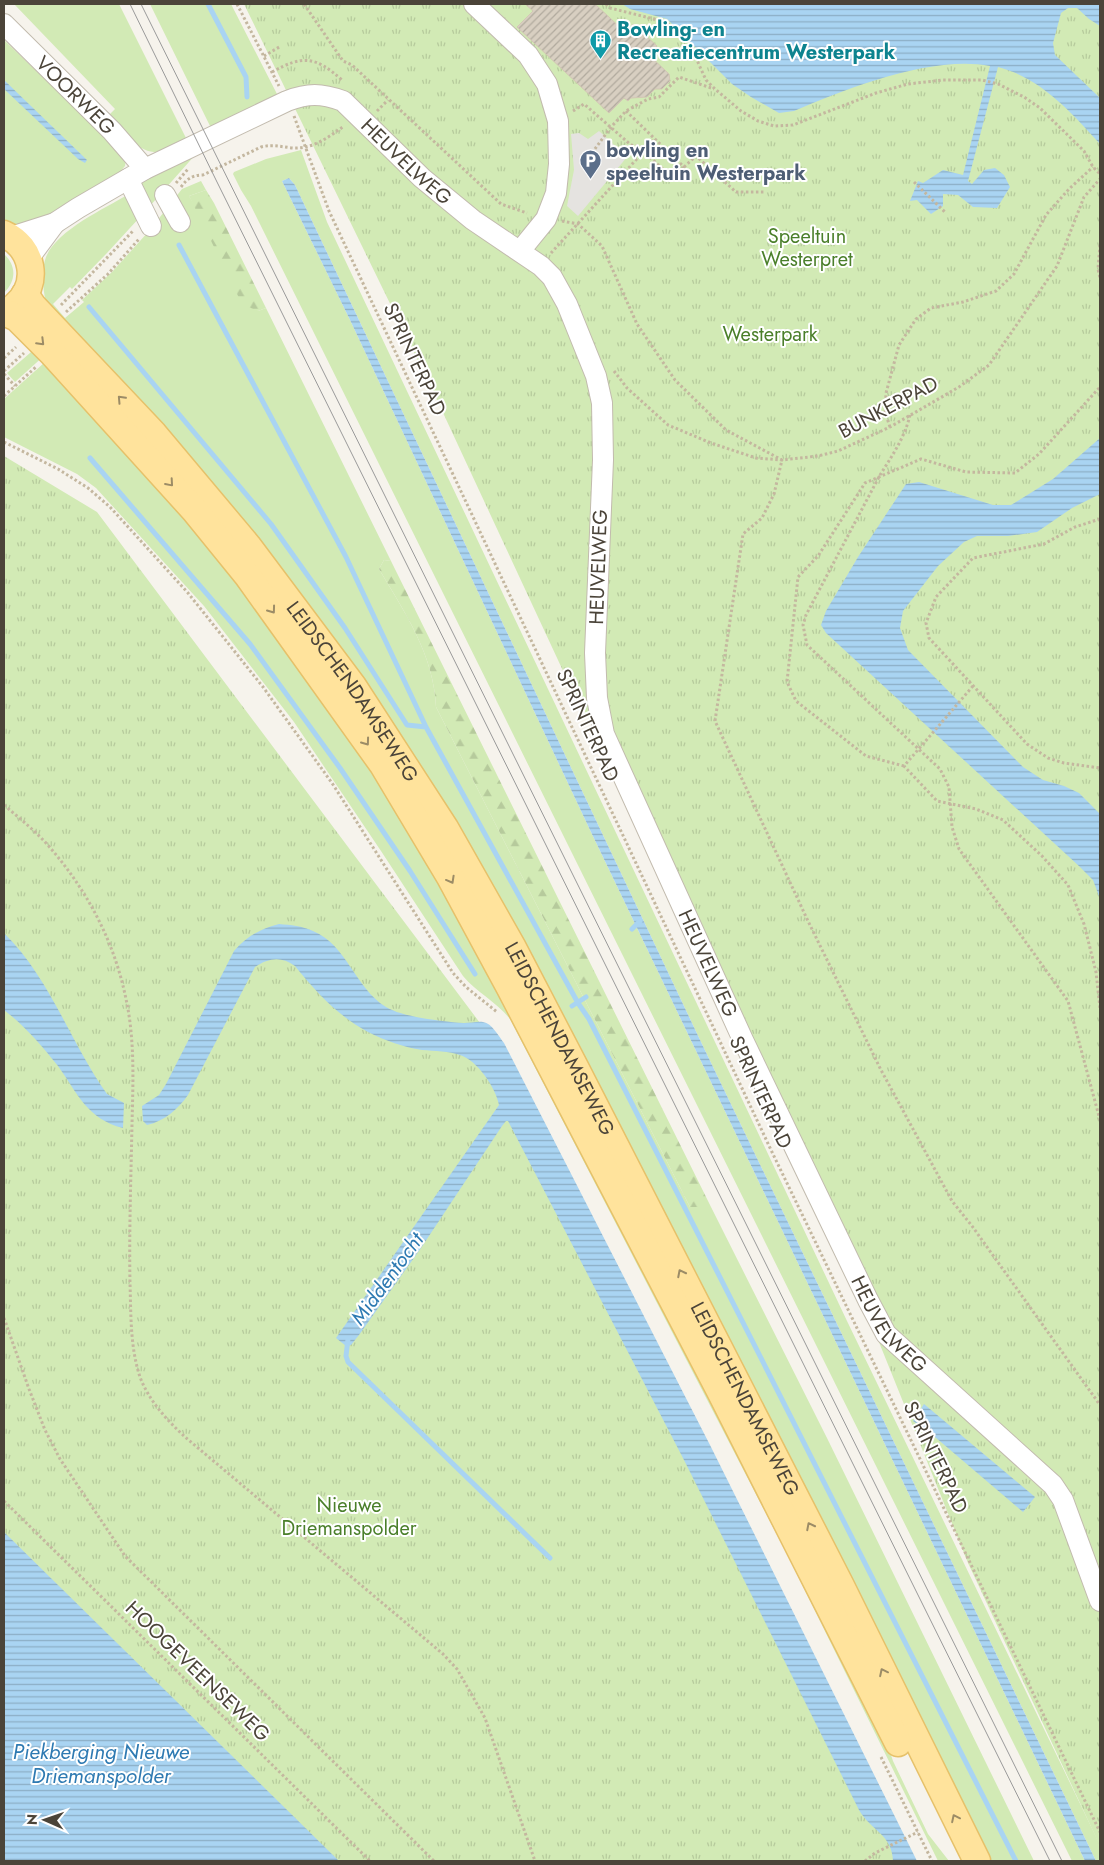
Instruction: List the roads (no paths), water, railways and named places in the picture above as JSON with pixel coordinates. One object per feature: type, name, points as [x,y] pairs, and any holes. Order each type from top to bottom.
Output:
[{"type":"main road","points":[[4,312],[20,302],[26,294],[31,277],[29,258],[25,250],[8,236]]},
{"type":"main road","name":"LEIDSCHENDAMSEWEG","points":[[26,294],[33,306],[154,434],[248,546],[353,686],[445,828],[513,948],[576,1068],[841,1586],[977,1861]]},
{"type":"main road","name":"LEIDSCHENDAMSEWEG","points":[[4,312],[17,318],[52,353],[195,511],[247,575],[383,765],[450,877],[510,988],[721,1393],[957,1861]]},
{"type":"street","points":[[474,4],[528,55],[547,84],[558,121],[560,164],[556,193],[546,219],[525,245]]},
{"type":"street","name":"VOORWEG","points":[[4,24],[112,131],[136,174],[151,226]]},
{"type":"street","name":"HEUVELWEG","points":[[136,174],[290,108],[306,95],[331,97],[343,101],[422,178],[465,214],[525,245],[552,277],[567,304],[596,376],[602,403],[603,460],[595,653],[597,698],[604,734],[743,1040],[886,1334],[1053,1485],[1062,1500],[1100,1600]]},
{"type":"street","points":[[8,236],[55,223],[136,174]]},
{"type":"street","points":[[165,195],[180,222]]},
{"type":"street","points":[[29,258],[55,223]]},
{"type":"water","points":[[622,4],[1100,4],[1100,26],[1077,8],[1068,8],[1061,13],[1053,43],[1055,55],[1100,98],[1100,144],[1067,109],[1042,88],[1014,72],[998,67],[968,181],[972,184],[984,170],[995,168],[1004,175],[1010,187],[997,208],[973,207],[958,195],[943,194],[943,206],[931,214],[917,200],[910,201],[918,181],[923,183],[943,170],[963,175],[990,66],[967,64],[942,65],[917,69],[864,84],[794,111],[779,113],[732,84],[667,19],[630,9]]},
{"type":"water","points":[[4,80],[87,160],[85,163],[78,159],[4,89]]},
{"type":"water","points":[[289,178],[295,185],[701,1042],[1096,1861],[1085,1861],[590,830],[350,320],[282,181]]},
{"type":"water","points":[[1100,438],[1100,494],[1072,508],[1037,532],[1008,536],[977,536],[964,542],[938,566],[903,611],[900,628],[908,650],[1023,767],[1043,780],[1079,793],[1100,814],[1100,899],[1093,880],[1080,867],[826,633],[821,625],[826,611],[858,557],[906,484],[919,482],[993,505],[1011,505],[1053,479]]},
{"type":"water","points":[[279,924],[305,928],[325,938],[343,956],[375,999],[393,1011],[424,1018],[464,1023],[486,1023],[504,1043],[710,1445],[917,1861],[893,1861],[892,1852],[885,1839],[859,1810],[684,1460],[508,1121],[502,1126],[421,1248],[359,1335],[351,1345],[346,1346],[336,1338],[499,1105],[490,1083],[473,1063],[456,1054],[408,1047],[368,1032],[347,1019],[328,1003],[295,966],[275,959],[255,967],[184,1100],[175,1110],[160,1121],[147,1125],[143,1121],[142,1106],[159,1095],[166,1084],[234,951],[254,934]]},
{"type":"water","points":[[4,933],[20,951],[47,990],[107,1094],[124,1103],[123,1128],[111,1124],[92,1112],[84,1104],[46,1051],[26,1029],[4,1010]]},
{"type":"water","points":[[924,1404],[1035,1497],[1023,1512],[935,1437],[913,1421]]},
{"type":"water","name":"Piekberging Nieuwe Driemanspolder","points":[[4,1532],[339,1861],[4,1861]]},
{"type":"waterway","points":[[208,4],[246,77],[247,97]]},
{"type":"waterway","points":[[179,245],[346,557],[426,727],[578,1003],[589,1019],[1016,1861]]},
{"type":"waterway","points":[[89,307],[271,524],[345,628],[407,725],[426,727]]},
{"type":"waterway","points":[[90,458],[250,644],[340,768],[410,871],[475,974]]},
{"type":"waterway","points":[[632,929],[640,921]]},
{"type":"waterway","points":[[572,1006],[586,997]]},
{"type":"waterway","name":"Middentocht","points":[[348,1339],[346,1356],[348,1362],[550,1558]]},
{"type":"tram line","points":[[130,4],[1050,1861]]},
{"type":"tram line","points":[[141,4],[1062,1861]]},
{"type":"place","name":"Bowling- en Recreatiecentrum Westerpark","points":[[601,60]]},
{"type":"place","name":"bowling en speeltuin Westerpark","points":[[590,180]]},
{"type":"park label","name":"Speeltuin Westerpret","points":[[807,248]]},
{"type":"park label","name":"Westerpark","points":[[770,334]]},
{"type":"park label","name":"Nieuwe Driemanspolder","points":[[349,1516]]}]
